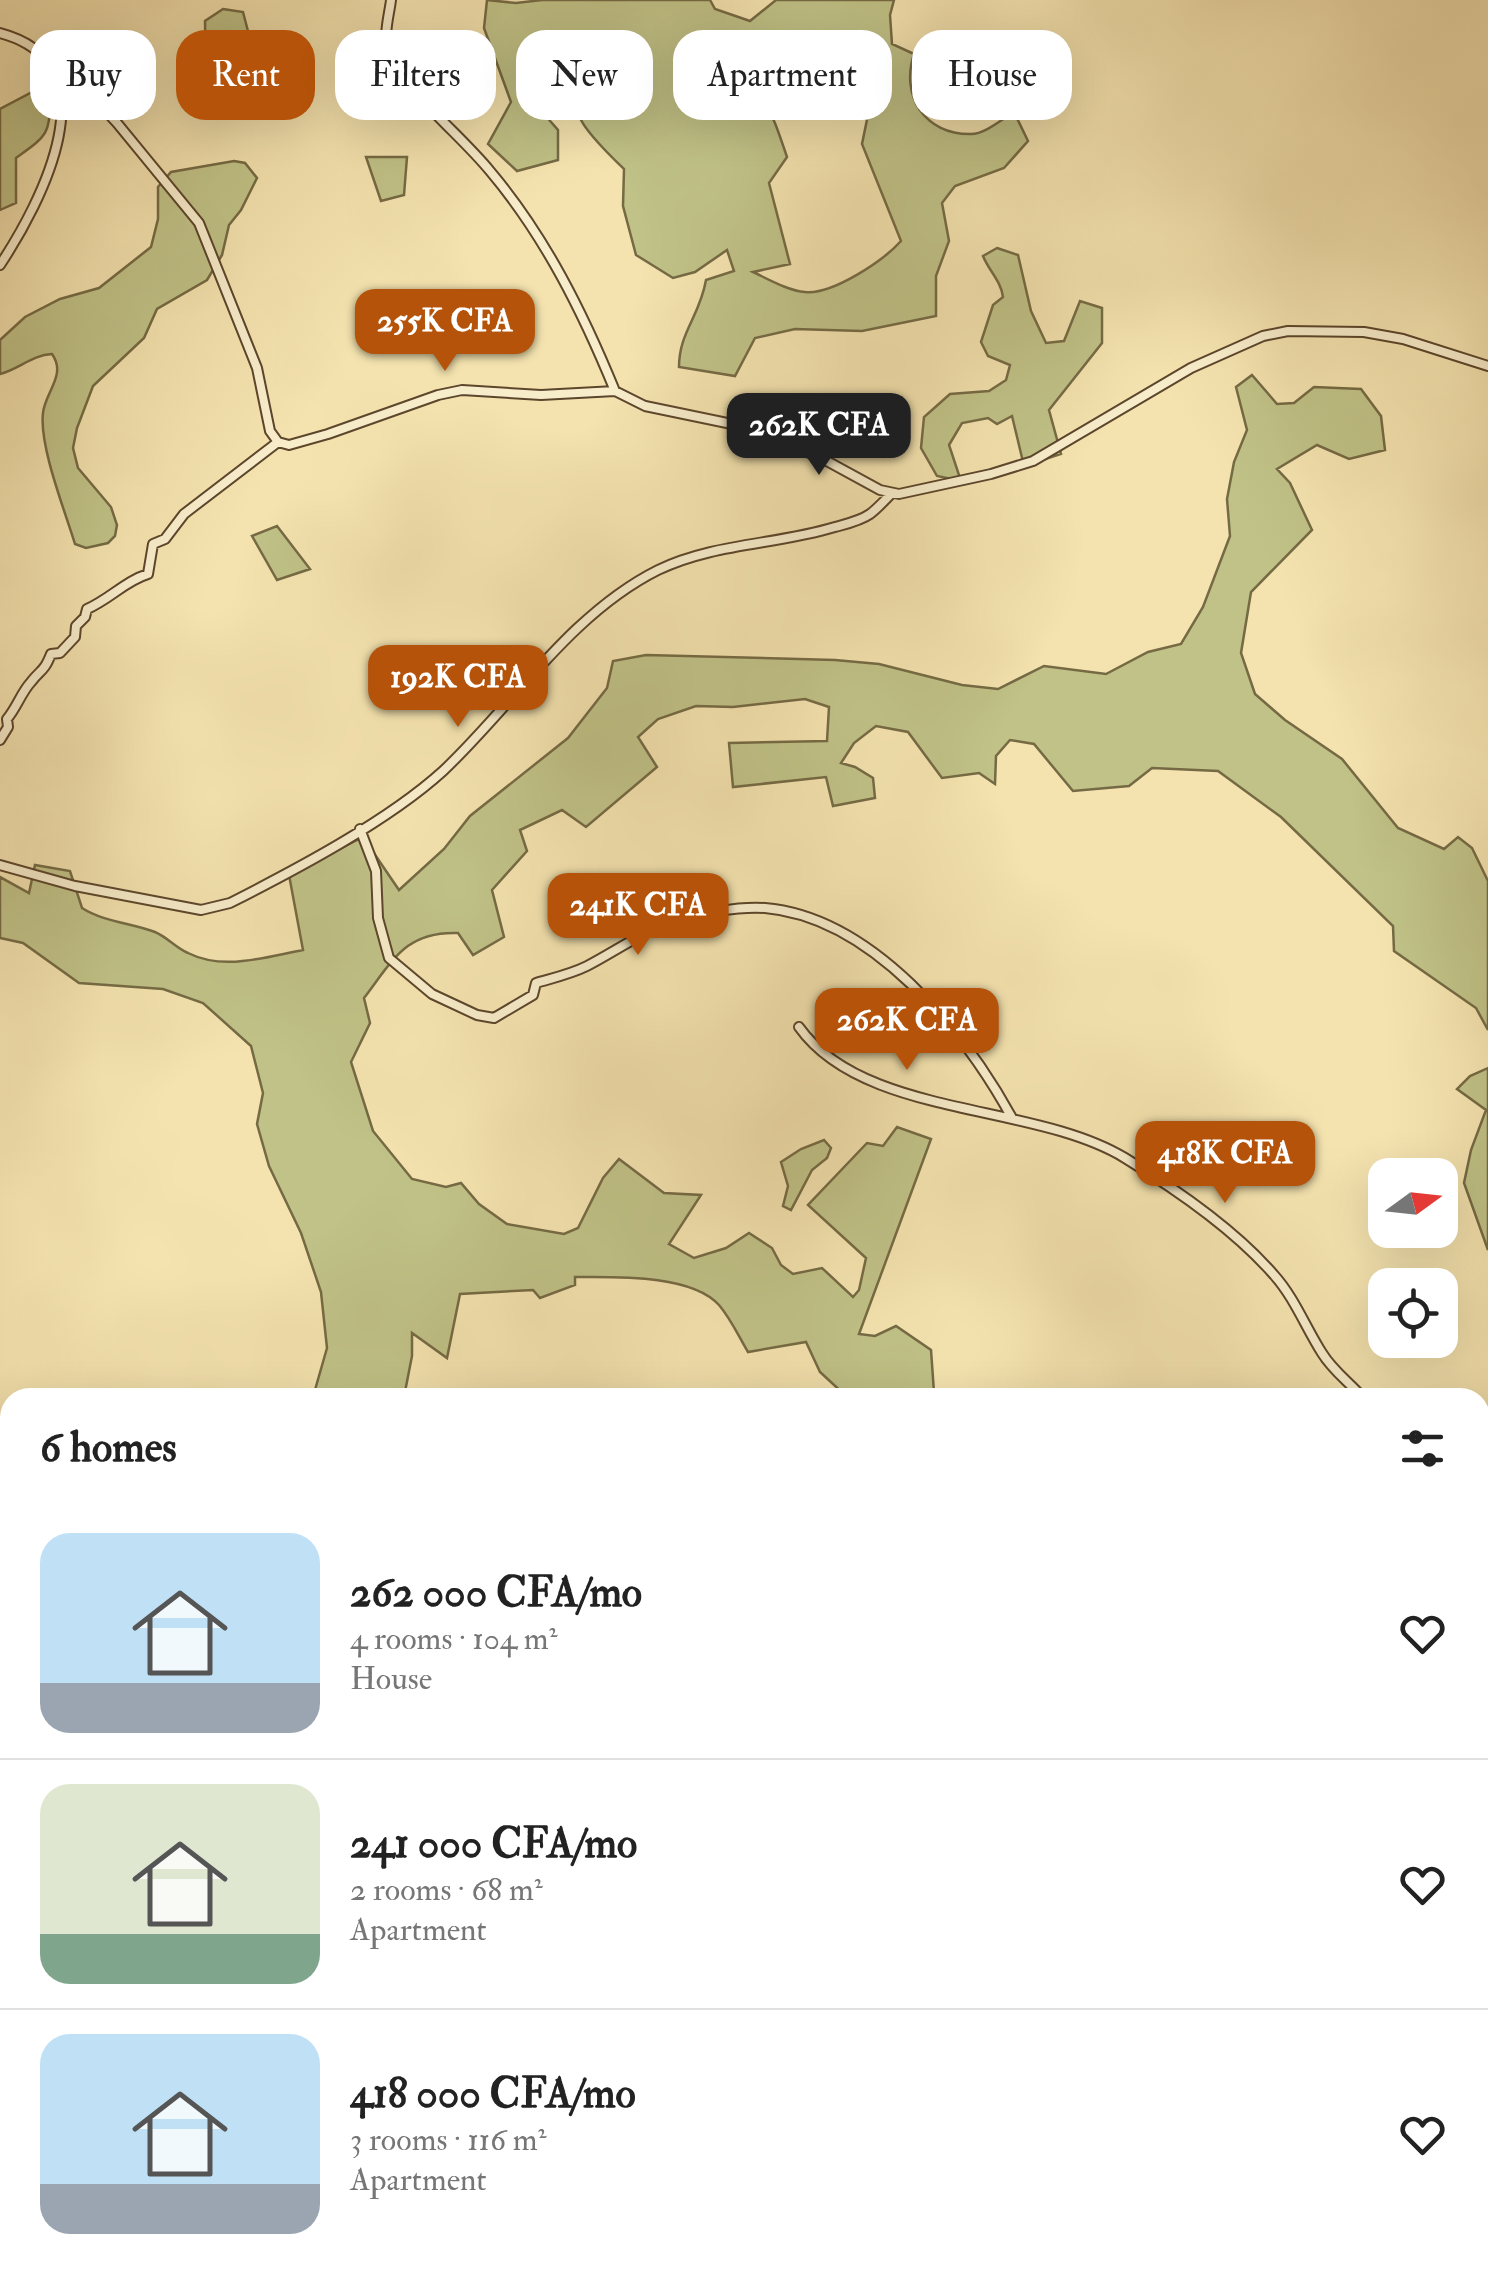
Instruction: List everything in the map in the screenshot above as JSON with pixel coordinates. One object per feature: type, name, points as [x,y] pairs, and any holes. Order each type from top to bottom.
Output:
[{"type":"street","points":[[391,0],[386,36],[392,58],[418,94],[491,172],[564,278],[590,327],[615,392]]},
{"type":"street","points":[[0,33],[30,45]]},
{"type":"street","points":[[0,265],[37,204],[58,143],[61,120]]},
{"type":"street","points":[[115,120],[199,222],[251,349],[270,432],[278,442],[289,445],[438,394],[462,390],[542,395],[615,392],[645,406],[756,429],[874,488],[892,493],[920,490],[1033,461],[1191,368],[1264,336],[1288,331],[1364,332],[1403,339],[1488,366]]},
{"type":"street","points":[[0,740],[8,728],[7,718],[31,682],[45,670],[50,654],[60,652],[75,637],[76,626],[86,617],[87,609],[106,600],[131,579],[148,574],[153,544],[165,539],[184,514],[278,442]]},
{"type":"street","points":[[0,865],[75,886],[201,910],[245,895],[414,795],[489,726],[564,643],[622,590],[658,570],[703,553],[812,534],[861,519],[892,493]]},
{"type":"street","points":[[360,829],[376,871],[378,918],[389,958],[432,994],[462,1010],[494,1018],[533,995],[536,982],[580,969],[674,922],[746,908],[780,911],[849,937],[925,996],[978,1062],[1012,1118]]},
{"type":"street","points":[[798,1027],[824,1055],[880,1083],[928,1101],[1012,1118],[1090,1140],[1116,1154],[1213,1220],[1274,1275],[1323,1355],[1351,1388]]},
{"type":"green space","points":[[487,0],[710,0],[715,9],[750,21],[776,0],[894,0],[891,30],[673,30],[673,120],[773,120],[787,157],[769,183],[790,264],[753,272],[805,292],[829,288],[856,275],[901,241],[862,144],[867,120],[892,120],[892,44],[912,53],[912,120],[929,120],[955,133],[971,134],[1002,120],[1018,120],[1028,141],[1004,168],[955,186],[942,203],[949,241],[936,276],[936,316],[862,331],[795,329],[755,338],[735,376],[679,367],[682,344],[706,280],[734,271],[727,250],[695,272],[673,278],[636,255],[623,206],[624,169],[580,120],[653,120],[653,30],[516,30],[516,120],[549,120],[558,130],[558,160],[517,171],[488,144],[511,102],[496,61],[496,30],[485,30]]},
{"type":"green space","points":[[223,9],[243,12],[248,30],[205,30],[205,21]]},
{"type":"green space","points":[[30,93],[30,120],[49,120],[40,140],[16,158],[16,203],[0,210],[0,109]]},
{"type":"green space","points":[[366,157],[407,157],[404,195],[381,201]]},
{"type":"green space","points":[[234,161],[245,163],[257,178],[229,225],[222,255],[207,280],[157,309],[144,338],[93,386],[73,448],[78,468],[111,507],[117,525],[115,536],[108,543],[86,548],[75,544],[43,427],[56,362],[52,354],[45,355],[0,374],[0,340],[25,317],[60,299],[99,288],[151,247],[158,219],[158,187],[171,172]]},
{"type":"green space","points":[[997,248],[1018,255],[1031,311],[1046,343],[1064,341],[1080,301],[1102,308],[1102,343],[1049,410],[1061,454],[1024,466],[1012,416],[997,424],[988,418],[962,423],[949,445],[961,481],[937,476],[921,448],[924,417],[950,394],[989,391],[1006,380],[1010,365],[988,356],[981,342],[993,305],[1003,297],[983,256]]},
{"type":"green space","points":[[1252,375],[1277,404],[1294,403],[1314,387],[1361,389],[1381,416],[1385,450],[1349,459],[1317,445],[1277,469],[1290,483],[1312,530],[1251,592],[1241,653],[1255,694],[1342,759],[1398,828],[1444,849],[1458,837],[1472,848],[1488,881],[1488,1030],[1476,1008],[1394,951],[1393,926],[1281,817],[1218,771],[1152,768],[1129,786],[1073,791],[1034,744],[1010,740],[996,756],[995,784],[979,773],[942,778],[908,732],[876,726],[854,743],[841,763],[873,778],[875,798],[833,806],[826,777],[733,787],[729,743],[827,741],[829,707],[805,699],[733,707],[696,706],[658,719],[638,737],[657,767],[586,827],[562,810],[520,830],[527,851],[492,890],[504,937],[473,955],[458,933],[425,937],[402,950],[364,998],[370,1023],[351,1062],[373,1131],[412,1179],[446,1187],[461,1183],[479,1204],[507,1224],[564,1234],[578,1228],[603,1178],[619,1159],[664,1193],[701,1195],[669,1244],[694,1258],[726,1248],[749,1233],[772,1248],[781,1265],[793,1274],[822,1268],[853,1297],[859,1290],[866,1258],[808,1205],[867,1143],[883,1146],[897,1127],[931,1139],[859,1334],[875,1336],[896,1326],[931,1350],[934,1388],[837,1388],[820,1372],[806,1342],[748,1352],[719,1305],[690,1288],[652,1279],[575,1277],[575,1285],[540,1298],[533,1290],[460,1294],[447,1358],[412,1333],[406,1388],[316,1388],[327,1348],[321,1292],[301,1233],[269,1166],[257,1124],[263,1093],[251,1046],[203,1003],[163,989],[79,983],[23,943],[0,938],[0,877],[29,893],[35,865],[70,871],[82,908],[99,916],[155,932],[202,958],[230,962],[274,956],[303,950],[289,875],[363,837],[399,890],[444,849],[470,816],[568,738],[607,688],[613,661],[646,655],[835,660],[879,664],[962,685],[998,689],[1044,666],[1106,674],[1148,652],[1181,644],[1203,607],[1230,536],[1227,499],[1234,462],[1247,430],[1236,387]]},
{"type":"green space","points":[[277,526],[310,569],[277,580],[252,536]]},
{"type":"green space","points":[[1488,1068],[1488,1250],[1464,1183],[1486,1110],[1457,1089],[1470,1076]]},
{"type":"green space","points":[[824,1140],[831,1148],[827,1158],[812,1170],[791,1210],[783,1206],[788,1186],[781,1162]]}]
